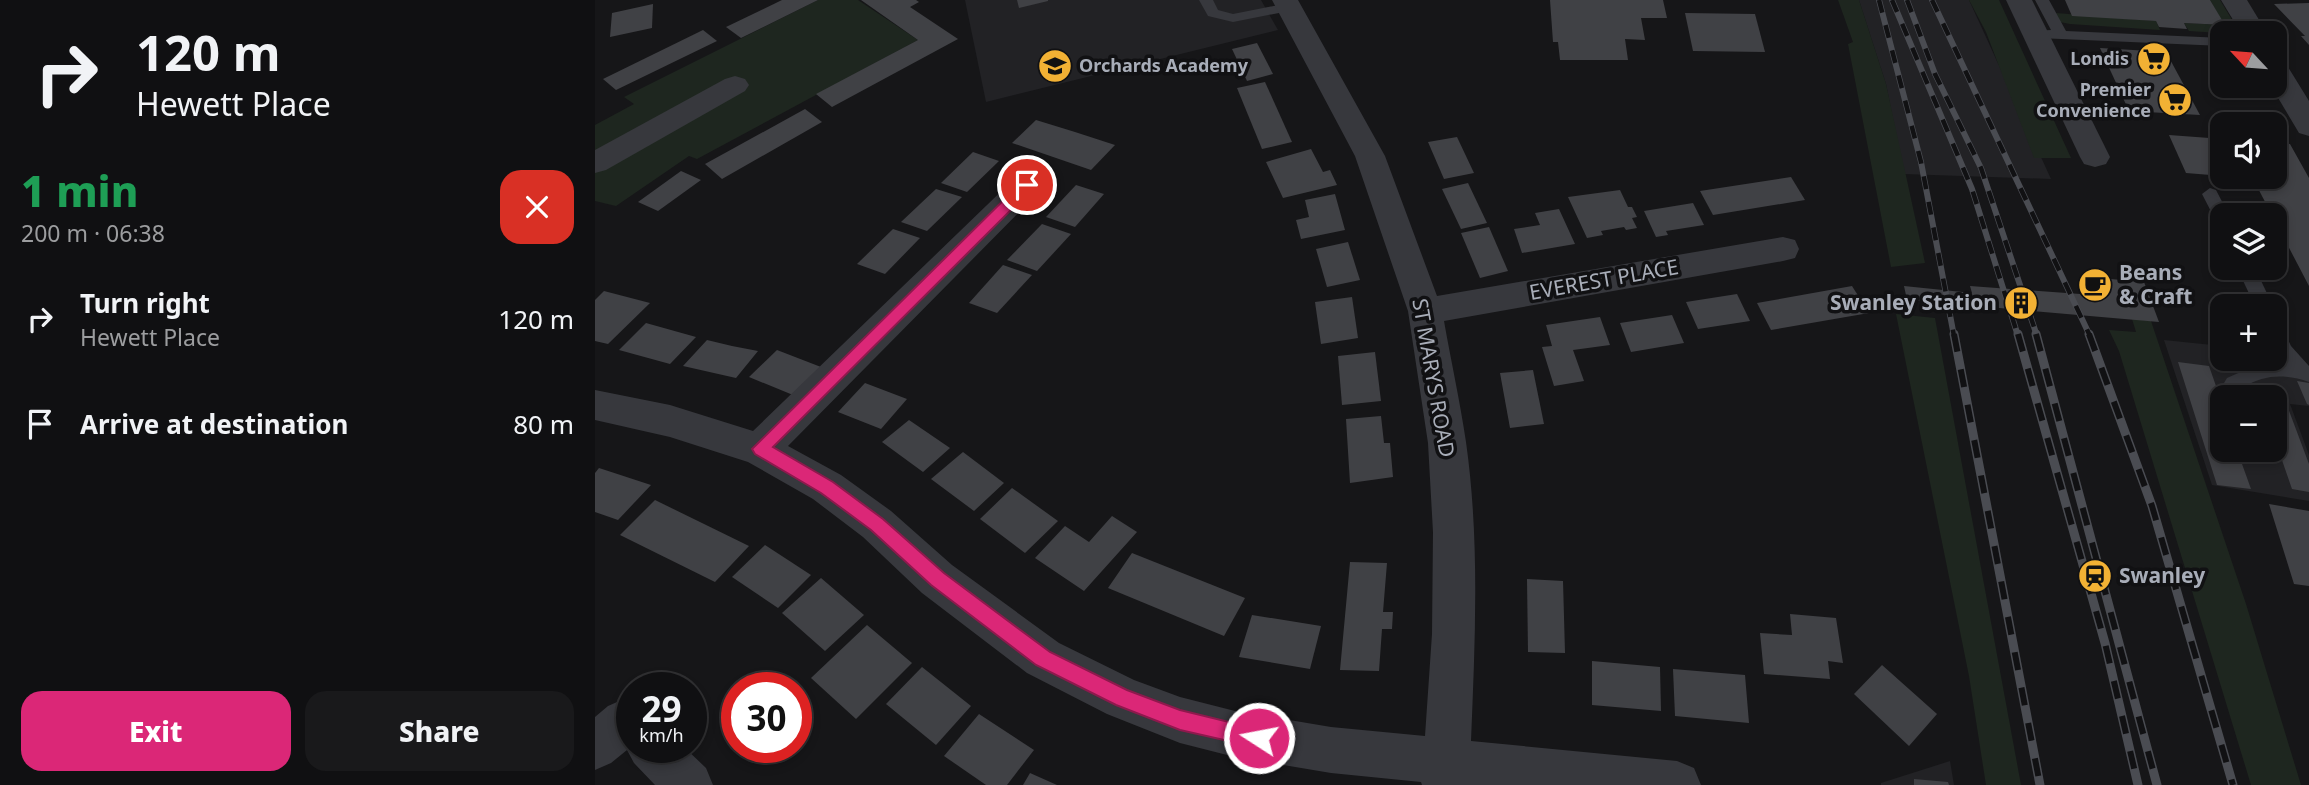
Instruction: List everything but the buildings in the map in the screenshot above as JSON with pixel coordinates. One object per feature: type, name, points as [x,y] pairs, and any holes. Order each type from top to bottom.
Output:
[{"type":"street","points":[[2234,0],[2247,21]]},
{"type":"street","points":[[2028,3],[2049,35],[2095,157]]},
{"type":"street","name":"ST MARYS ROAD","points":[[1287,4],[1370,156],[1425,311],[1447,443],[1453,532],[1454,634],[1447,773]]},
{"type":"street","points":[[595,163],[735,85]]},
{"type":"street","points":[[2287,88],[2309,126]]},
{"type":"street","points":[[760,449],[1027,185]]},
{"type":"street","name":"EVEREST PLACE","points":[[1425,311],[1783,249]]},
{"type":"street","points":[[595,405],[670,421],[760,449],[827,487],[877,524],[937,579],[1043,658],[1123,698],[1180,720],[1235,734],[1447,773],[1677,785]]},
{"type":"street","points":[[595,747],[616,729]]},
{"type":"street","points":[[666,763],[689,785]]},
{"type":"lane","points":[[1206,0],[1213,13],[1233,18],[1287,4]]},
{"type":"lane","points":[[2049,35],[2210,41]]},
{"type":"lane","points":[[2210,194],[2215,203]]},
{"type":"lane","points":[[2287,347],[2304,372]]},
{"type":"lane","points":[[2234,385],[2247,375],[2263,370],[2304,372]]},
{"type":"shaded area","points":[[818,0],[858,0],[918,40],[697,159],[689,156],[616,206],[595,201],[595,125],[634,104],[624,97]]},
{"type":"shaded area","name":"Orchards Academy","points":[[965,0],[1261,0],[1278,30],[986,102]]},
{"type":"shaded area","points":[[1838,0],[1859,0],[1886,84],[1925,263],[1891,267],[1848,44],[1853,42]]},
{"type":"shaded area","points":[[1859,0],[1969,0],[2051,179],[1904,174],[1886,84]]},
{"type":"shaded area","points":[[1969,0],[1999,0],[2071,158],[2034,158],[1986,32]]},
{"type":"shaded area","points":[[2210,0],[2220,0],[2232,21],[2222,21]]},
{"type":"shaded area","points":[[2056,13],[2156,21],[2160,30],[2070,24],[2060,22]]},
{"type":"shaded area","points":[[2184,23],[2210,24],[2210,32],[2189,31]]},
{"type":"shaded area","points":[[1896,314],[1935,318],[2021,785],[1986,785],[1969,676]]},
{"type":"shaded area","points":[[2132,319],[2151,321],[2246,604],[2301,785],[2251,785],[2119,351],[2109,330],[2136,332]]},
{"type":"shaded area","points":[[2164,340],[2210,345],[2210,371],[2287,371],[2287,365],[2309,367],[2309,406],[2290,404],[2309,455],[2309,501],[2212,485]]},
{"type":"shaded area","points":[[1950,761],[1954,785],[1881,785],[1881,783]]},
{"type":"railway","points":[[1879,0],[1921,162],[1954,336]]},
{"type":"railway","points":[[1892,0],[1972,189],[2018,336]]},
{"type":"railway","points":[[1907,0],[1935,74],[1981,168],[2037,336]]},
{"type":"railway","points":[[1932,0],[2090,336]]},
{"type":"railway","points":[[1954,334],[2040,785]]},
{"type":"railway","points":[[2018,334],[2105,643],[2138,785]]},
{"type":"railway","points":[[2036,334],[2157,785]]},
{"type":"railway","points":[[2089,334],[2152,506],[2233,785]]},
{"type":"place","name":"Londis","points":[[2154,59]]},
{"type":"place","name":"Orchards Academy","points":[[1055,66]]},
{"type":"place","name":"Premier Convenience","points":[[2175,100]]},
{"type":"place","name":"Beans & Craft","points":[[2095,285]]},
{"type":"place","name":"Swanley Station","points":[[2021,303]]},
{"type":"place","name":"Swanley","points":[[2095,576]]},
{"type":"route","points":[[1027,185],[760,449],[827,487],[877,524],[937,579],[1043,658],[1123,698],[1180,720],[1259,738]]}]
